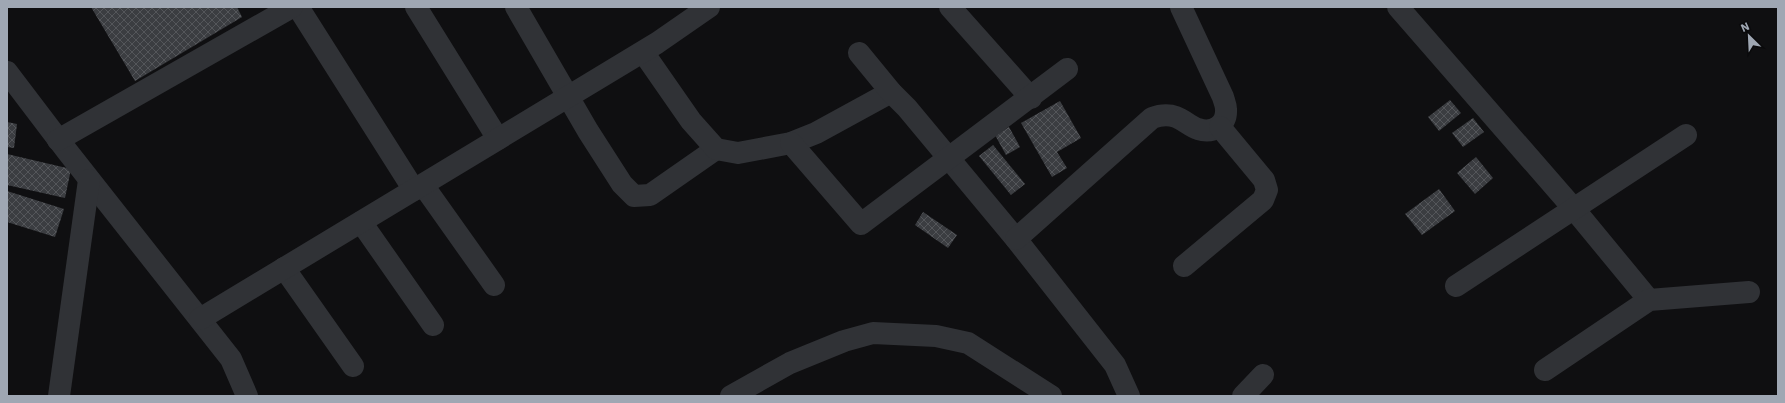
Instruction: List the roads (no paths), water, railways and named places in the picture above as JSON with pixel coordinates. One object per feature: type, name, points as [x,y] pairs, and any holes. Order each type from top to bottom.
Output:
[{"type":"street","points":[[58,140],[292,7]]},
{"type":"street","points":[[298,7],[418,188],[494,285]]},
{"type":"street","points":[[416,7],[498,139]]},
{"type":"street","points":[[516,7],[568,97],[622,184],[634,196],[650,195],[716,149]]},
{"type":"street","points":[[200,319],[643,52],[709,7]]},
{"type":"street","points":[[950,7],[1031,98]]},
{"type":"street","points":[[1016,239],[1152,118],[1161,115],[1176,117],[1198,129],[1209,131],[1220,127],[1225,117],[1226,109],[1223,97],[1181,7]]},
{"type":"street","points":[[1398,7],[1574,209],[1649,300]]},
{"type":"street","points":[[643,52],[691,121],[716,149],[738,153],[791,143],[816,133],[891,92]]},
{"type":"street","points":[[859,53],[891,92],[907,108],[1016,239],[1116,365],[1129,396]]},
{"type":"street","points":[[791,143],[862,224],[1031,98],[1067,69]]},
{"type":"street","points":[[7,72],[89,180],[231,359],[246,396]]},
{"type":"street","points":[[1184,266],[1263,200],[1267,190],[1264,180],[1220,127]]},
{"type":"street","points":[[1456,286],[1686,135]]},
{"type":"street","points":[[59,396],[89,180]]},
{"type":"street","points":[[361,222],[433,325]]},
{"type":"street","points":[[284,268],[353,366]]},
{"type":"street","points":[[1544,370],[1649,300],[1749,292]]},
{"type":"street","points":[[731,396],[790,363],[844,341],[873,333],[936,336],[968,343],[1051,396]]},
{"type":"street","points":[[1243,396],[1263,375]]}]
